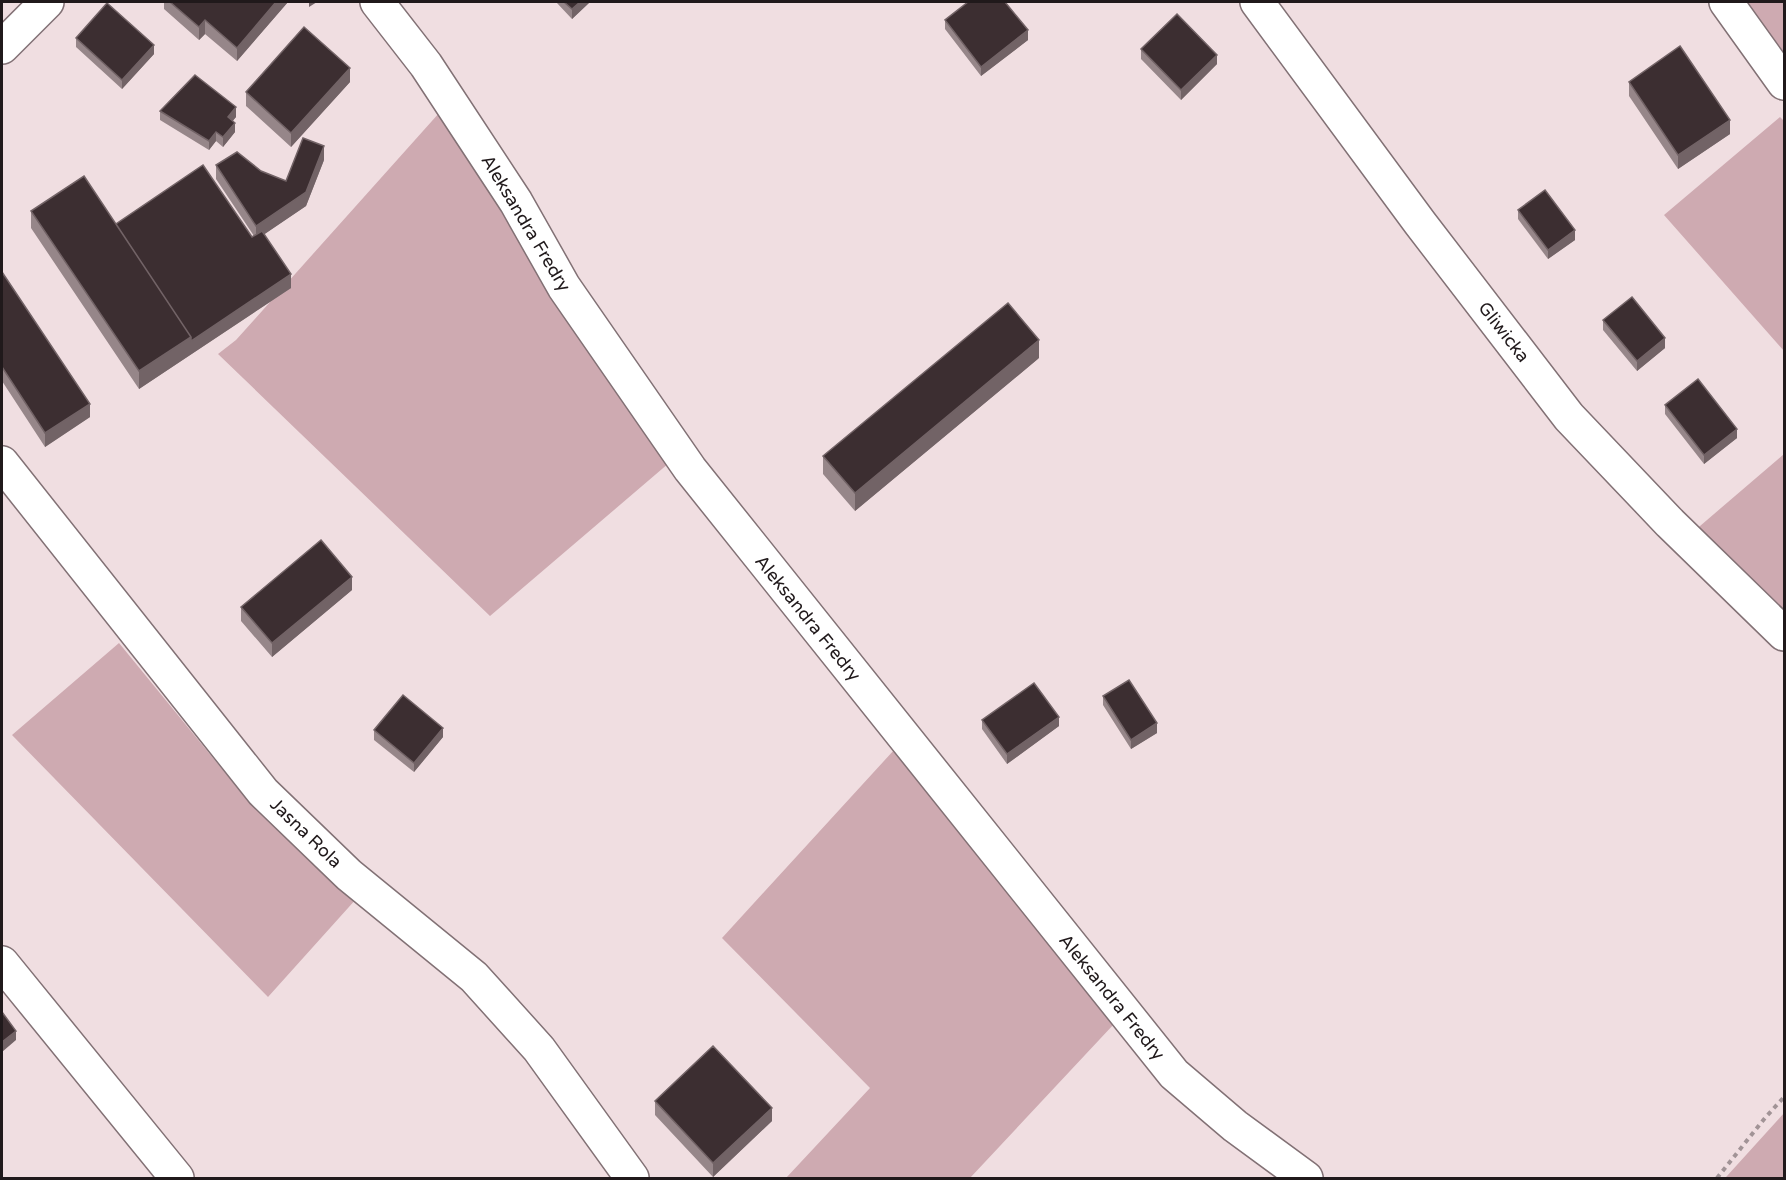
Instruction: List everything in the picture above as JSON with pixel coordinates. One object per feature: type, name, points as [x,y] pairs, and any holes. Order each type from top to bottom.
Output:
[{"type":"street","points":[[2,47],[47,2]]},
{"type":"street","name":"Aleksandra Fredry","points":[[377,2],[426,65],[516,202],[564,287],[690,469],[1174,1074],[1235,1126],[1306,1179]]},
{"type":"street","name":"Gliwicka","points":[[1257,2],[1420,223],[1569,417],[1670,523],[1785,634]]},
{"type":"street","points":[[1726,2],[1785,83]]},
{"type":"street","name":"Jasna Rola","points":[[2,463],[263,792],[349,875],[474,977],[539,1049],[632,1179]]},
{"type":"street","points":[[2,963],[177,1179]]},
{"type":"path","points":[[1717,1179],[1765,1118],[1785,1098]]},
{"type":"shaded area","points":[[1741,2],[1784,2],[1784,61]]},
{"type":"shaded area","points":[[440,112],[504,214],[555,304],[669,463],[490,616],[218,354],[236,340]]},
{"type":"shaded area","points":[[1780,117],[1784,121],[1784,351],[1664,215]]},
{"type":"shaded area","points":[[1784,454],[1784,620],[1693,532]]},
{"type":"shaded area","points":[[119,643],[249,802],[357,898],[268,997],[12,735]]},
{"type":"shaded area","points":[[894,750],[1114,1024],[970,1178],[786,1178],[870,1088],[722,938]]},
{"type":"shaded area","points":[[1784,1113],[1784,1178],[1725,1178],[1727,1176]]},
{"type":"building","points":[[170,2],[276,2],[237,48],[205,20],[199,27]]},
{"type":"building","points":[[564,2],[580,2],[572,9]]},
{"type":"building","points":[[968,2],[1005,2],[1028,30],[981,67],[945,20]]},
{"type":"building","points":[[107,3],[154,45],[122,80],[76,38]]},
{"type":"building","points":[[1177,14],[1217,55],[1181,90],[1141,49]]},
{"type":"building","points":[[304,27],[350,68],[291,133],[246,92]]},
{"type":"building","points":[[1680,46],[1730,120],[1678,155],[1629,82]]},
{"type":"building","points":[[195,75],[236,107],[228,117],[235,123],[223,137],[216,132],[209,141],[160,111]]},
{"type":"building","points":[[303,138],[324,146],[306,192],[256,226],[216,165],[237,152],[261,171],[286,181]]},
{"type":"building","points":[[203,165],[252,237],[262,231],[291,274],[191,341],[191,337],[116,224]]},
{"type":"building","points":[[84,176],[191,337],[139,371],[31,211]]},
{"type":"building","points":[[1545,190],[1575,230],[1548,250],[1518,210]]},
{"type":"building","points":[[2,272],[90,404],[45,433],[2,367]]},
{"type":"building","points":[[1632,297],[1665,338],[1637,361],[1603,320]]},
{"type":"building","points":[[1008,303],[1039,340],[855,493],[823,456]]},
{"type":"building","points":[[1698,379],[1737,429],[1704,455],[1665,405]]},
{"type":"building","points":[[321,540],[352,577],[272,643],[241,607]]},
{"type":"building","points":[[1129,680],[1157,723],[1131,740],[1103,696]]},
{"type":"building","points":[[1034,683],[1059,717],[1007,754],[982,720]]},
{"type":"building","points":[[403,695],[443,728],[414,763],[374,730]]},
{"type":"building","points":[[2,1012],[16,1031],[2,1042]]},
{"type":"building","points":[[713,1046],[772,1108],[713,1163],[655,1101]]}]
